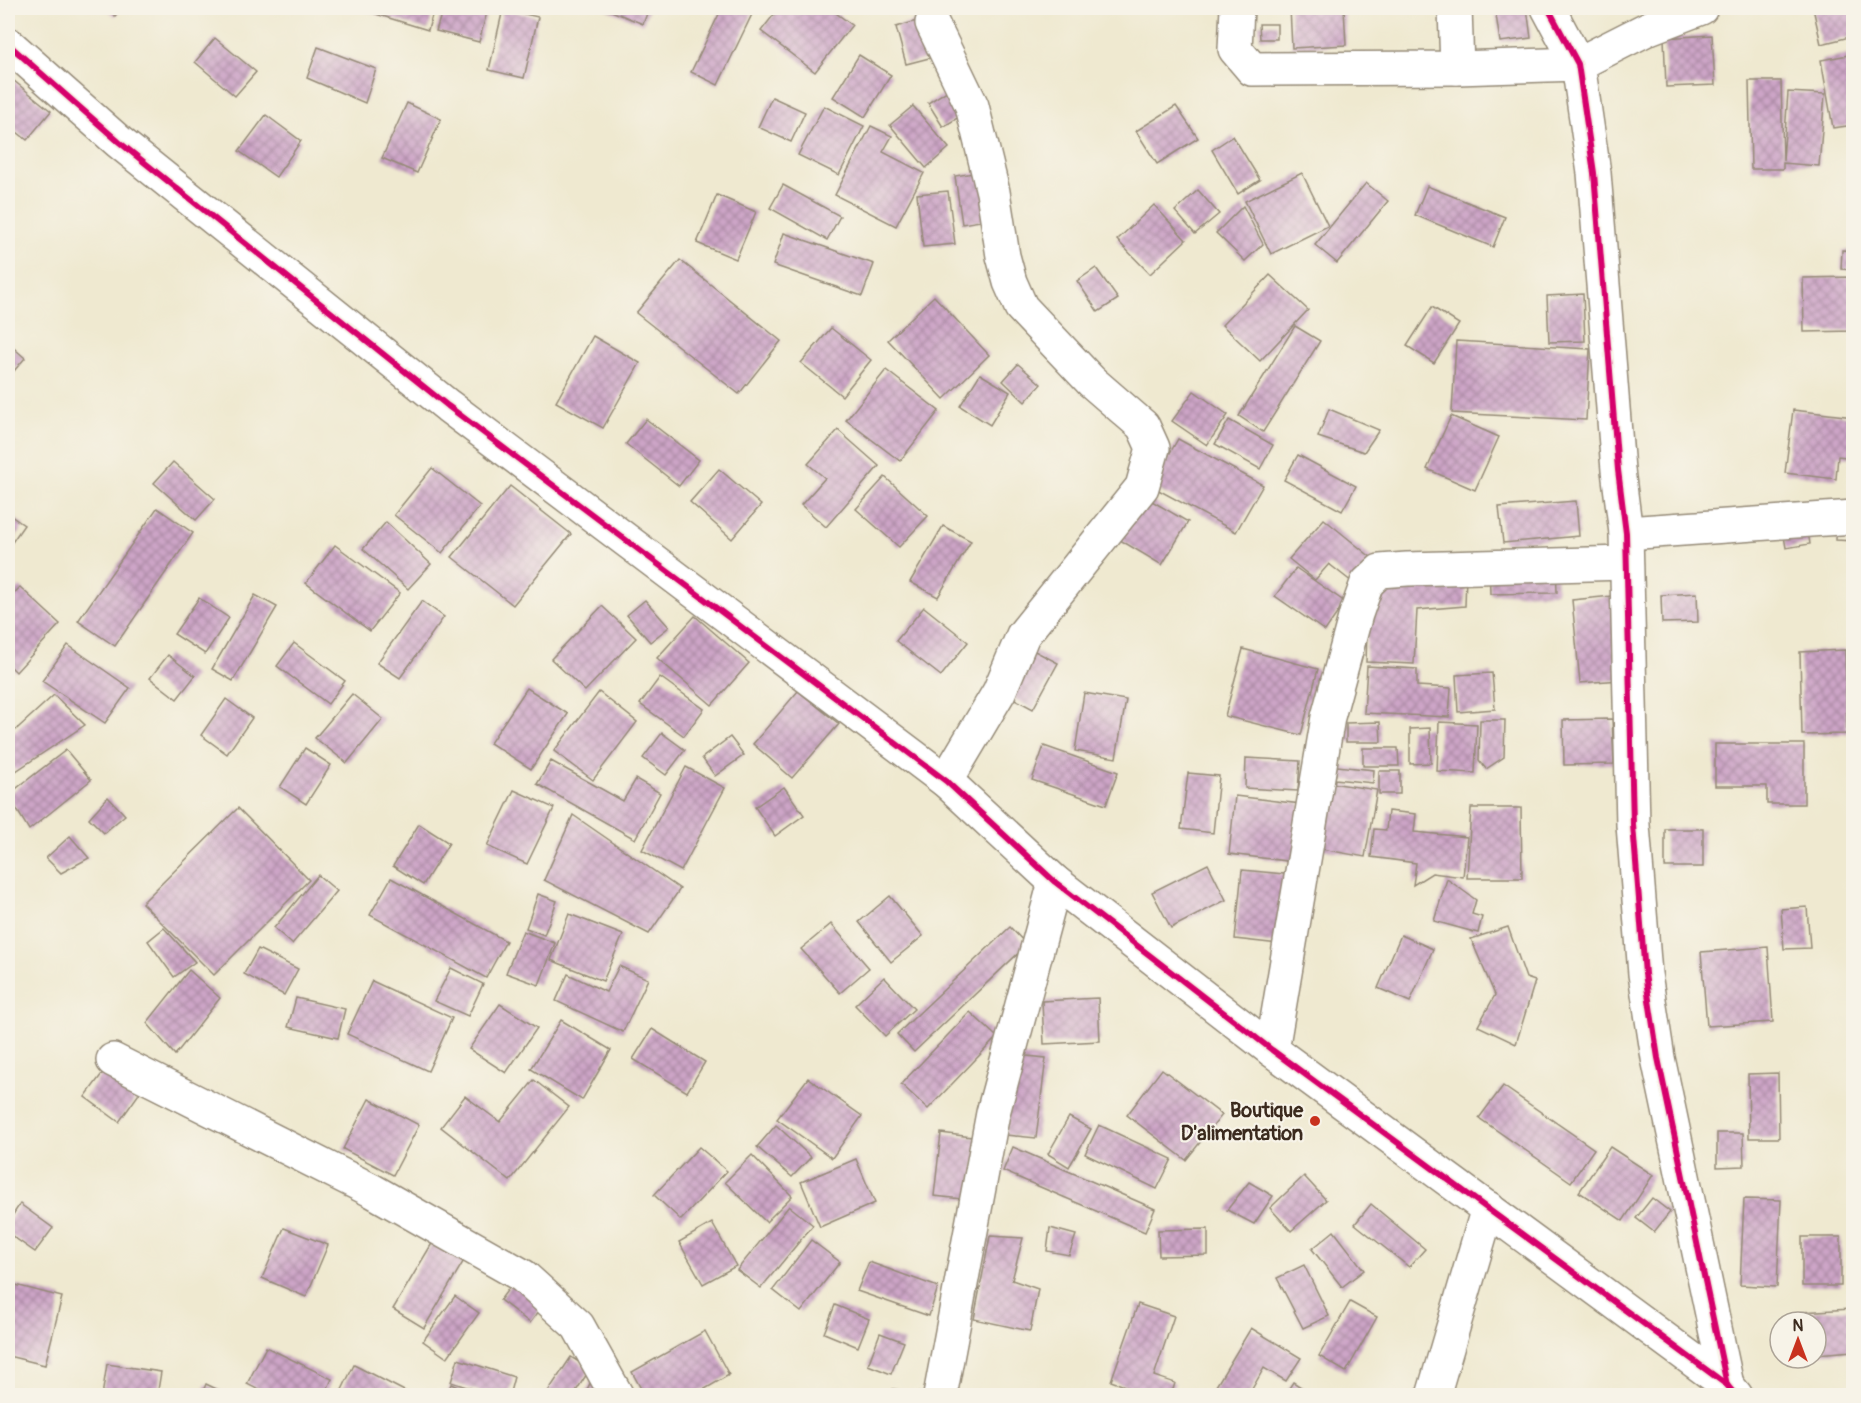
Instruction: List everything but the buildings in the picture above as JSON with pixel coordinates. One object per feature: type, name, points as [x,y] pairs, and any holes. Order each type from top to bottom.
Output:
[{"type":"street","points":[[1237,8],[1235,50],[1252,69],[1457,68],[1578,64],[1649,28],[1701,8]]},
{"type":"street","points":[[1455,8],[1457,68]]},
{"type":"street","points":[[1548,8],[1578,64],[1594,172],[1626,548],[1633,825],[1645,974],[1658,1058],[1732,1390]]},
{"type":"street","points":[[932,23],[972,106],[993,192],[1003,256],[1010,282],[1021,307],[1091,381],[1143,426],[1153,448],[1142,487],[1023,635],[999,692],[946,781]]},
{"type":"street","points":[[8,44],[119,142],[448,406],[946,781],[1055,882],[1272,1050],[1732,1390]]},
{"type":"street","points":[[1272,1050],[1328,717],[1356,614],[1367,583],[1380,572],[1626,548],[1854,517]]},
{"type":"street","points":[[940,1395],[993,1113],[1055,882]]},
{"type":"street","points":[[113,1060],[373,1191],[523,1276],[578,1326],[617,1395]]},
{"type":"street","points":[[1433,1395],[1488,1208]]},
{"type":"cycle path","points":[[1548,8],[1578,64],[1594,173],[1618,470],[1626,533],[1633,825],[1645,974],[1658,1058],[1727,1385]]},
{"type":"cycle path","points":[[8,44],[119,142],[448,406],[946,781],[1055,882],[1272,1050],[1727,1385],[1736,1396]]},
{"type":"place","name":"Boutique D'alimentation","points":[[1315,1121]]}]
